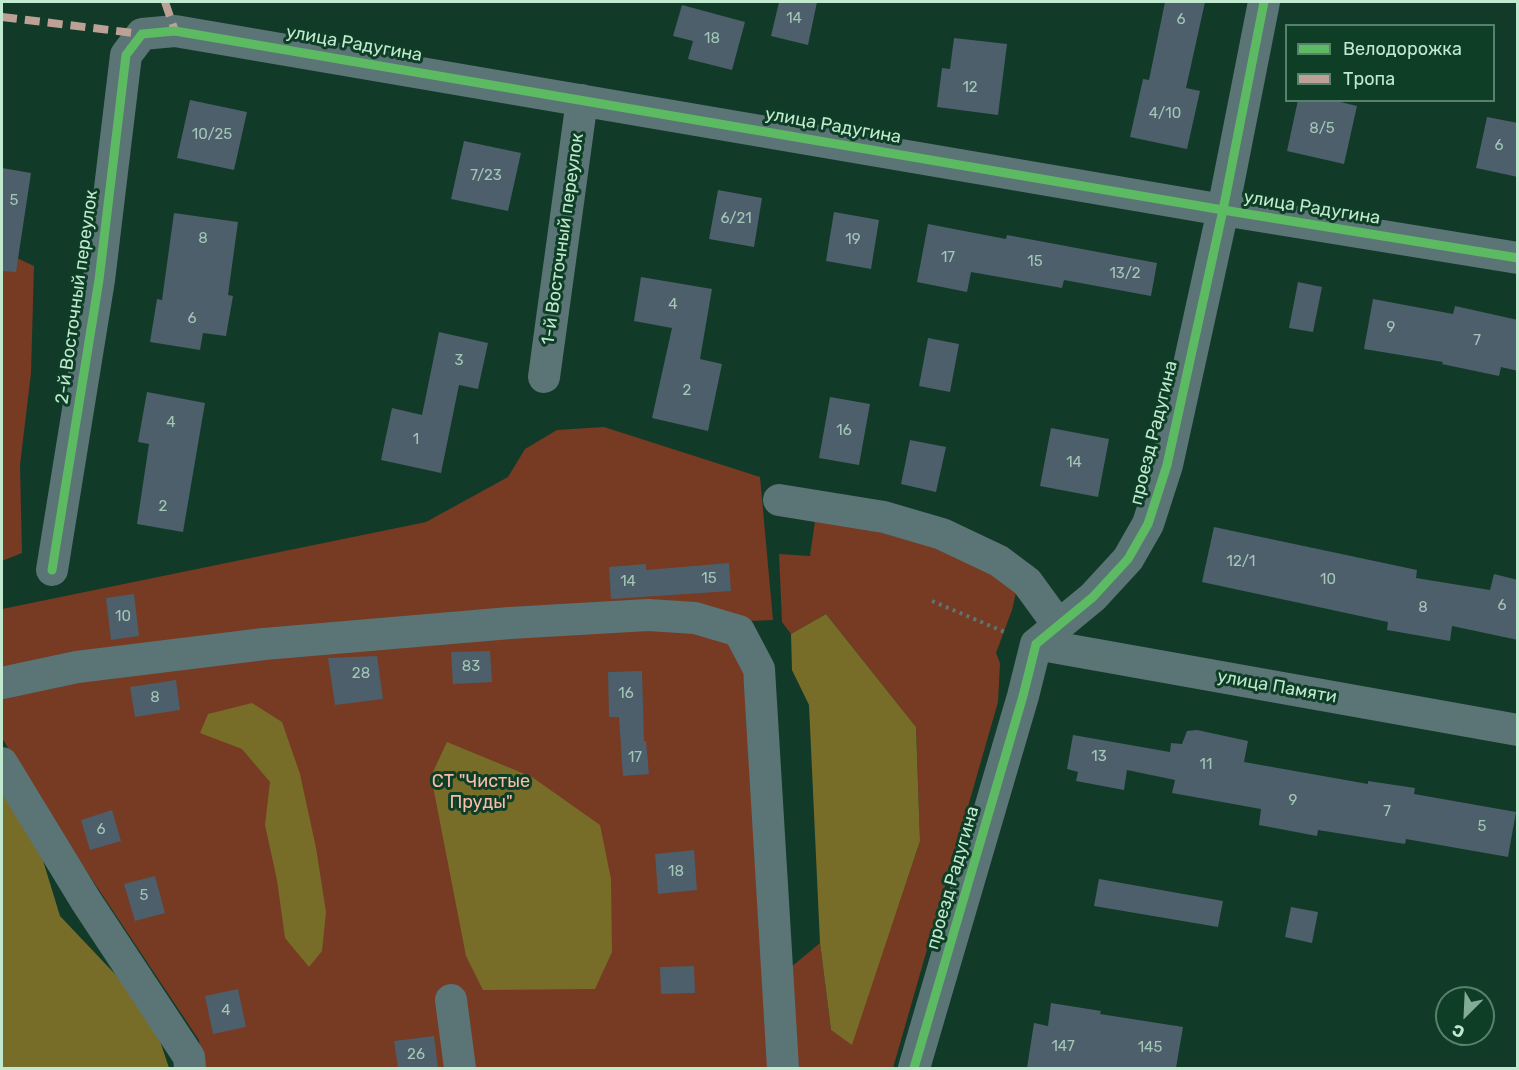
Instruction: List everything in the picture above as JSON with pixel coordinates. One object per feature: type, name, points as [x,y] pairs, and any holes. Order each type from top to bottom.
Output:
[{"type":"street","name":"проезд Радугина","points":[[914,1068],[1023,696],[1047,635],[1093,597],[1128,559],[1148,524],[1167,465],[1223,210],[1264,2]]},
{"type":"street","name":"улица Радугина","points":[[142,34],[176,31],[1223,210],[1518,258]]},
{"type":"street","name":"2-й Восточный переулок","points":[[52,570],[99,280],[126,54],[142,34]]},
{"type":"street","name":"1-й Восточный переулок","points":[[544,377],[582,100]]},
{"type":"street","points":[[779,500],[884,517],[942,534],[999,561],[1027,582],[1047,635]]},
{"type":"street","points":[[2,683],[77,667],[264,644],[510,623],[648,615],[695,618],[739,631],[759,669],[783,1068]]},
{"type":"street","name":"улица Памяти","points":[[1047,635],[1518,729]]},
{"type":"street","points":[[2,763],[86,901],[189,1057],[190,1068]]},
{"type":"street","points":[[451,1000],[460,1068]]},
{"type":"path","points":[[932,601],[1047,635]]},
{"type":"green space","points":[[2,251],[34,266],[31,373],[20,465],[22,553],[2,561]]},
{"type":"green space","name":"СТ \"Чистые Пруды\"","points":[[604,427],[760,477],[773,620],[750,621],[740,646],[749,724],[770,1068],[202,1068],[199,1040],[41,803],[2,738],[2,609],[426,522],[508,477],[525,449],[557,430]]},
{"type":"green space","points":[[816,514],[964,556],[1017,588],[1012,610],[996,653],[1000,663],[998,702],[893,1068],[790,1068],[785,972],[820,943],[831,1030],[852,1044],[920,841],[916,727],[826,614],[791,634],[782,622],[779,554],[810,556]]},
{"type":"shaded area","points":[[826,614],[916,727],[920,841],[852,1045],[831,1030],[820,943],[809,705],[792,670],[791,634]]},
{"type":"shaded area","points":[[252,703],[282,722],[300,774],[316,848],[326,912],[322,951],[309,967],[285,938],[277,880],[265,825],[270,782],[242,749],[200,733],[208,714]]},
{"type":"shaded area","points":[[447,742],[532,777],[600,825],[611,879],[612,952],[595,989],[483,990],[466,956],[431,776]]},
{"type":"shaded area","points":[[2,790],[41,854],[60,916],[115,974],[154,1023],[169,1068],[2,1068]]},
{"type":"building","points":[[779,2],[817,2],[808,45],[771,36]]},
{"type":"building","points":[[1165,2],[1205,2],[1186,88],[1200,91],[1187,149],[1130,137],[1143,79],[1149,80]]},
{"type":"building","points":[[682,5],[745,22],[732,70],[688,59],[693,41],[673,36]]},
{"type":"building","points":[[954,38],[1007,44],[998,115],[937,107],[942,68],[950,69]]},
{"type":"building","points":[[190,100],[247,112],[234,170],[177,158]]},
{"type":"building","points":[[1298,102],[1340,102],[1357,106],[1344,164],[1287,151]]},
{"type":"building","points":[[1487,117],[1518,123],[1518,177],[1476,168]]},
{"type":"building","points":[[464,141],[521,153],[508,211],[451,199]]},
{"type":"building","points":[[2,168],[31,173],[16,272],[2,271]]},
{"type":"building","points":[[718,190],[762,198],[754,247],[709,239]]},
{"type":"building","points":[[834,212],[879,220],[871,269],[826,261]]},
{"type":"building","points":[[174,213],[238,222],[228,295],[233,296],[226,336],[203,333],[200,350],[150,342],[157,299],[162,300]]},
{"type":"building","points":[[928,224],[1006,239],[1007,235],[1157,263],[1151,296],[1064,280],[1062,288],[971,272],[967,292],[917,282]]},
{"type":"building","points":[[641,277],[712,289],[700,359],[722,364],[708,431],[652,418],[672,328],[634,321]]},
{"type":"building","points":[[1298,282],[1322,287],[1313,332],[1289,328]]},
{"type":"building","points":[[1373,299],[1453,314],[1455,306],[1518,320],[1518,371],[1501,367],[1499,376],[1442,364],[1443,362],[1364,349]]},
{"type":"building","points":[[439,332],[488,343],[478,389],[459,385],[441,473],[381,460],[392,408],[422,415]]},
{"type":"building","points":[[928,338],[959,344],[950,392],[919,386]]},
{"type":"building","points":[[147,392],[205,403],[183,532],[137,524],[149,444],[138,442]]},
{"type":"building","points":[[830,397],[870,404],[859,465],[819,458]]},
{"type":"building","points":[[1051,428],[1109,439],[1098,497],[1040,486]]},
{"type":"building","points":[[910,440],[946,447],[936,492],[901,484]]},
{"type":"building","points":[[1214,527],[1417,570],[1416,578],[1490,590],[1494,574],[1518,580],[1518,640],[1452,626],[1450,641],[1387,630],[1388,622],[1202,582]]},
{"type":"building","points":[[729,563],[731,591],[611,599],[609,567],[646,564],[646,570]]},
{"type":"building","points":[[134,594],[139,636],[111,640],[106,598]]},
{"type":"building","points":[[490,651],[492,682],[453,684],[451,652]]},
{"type":"building","points":[[377,656],[383,699],[335,705],[328,658]]},
{"type":"building","points":[[642,671],[644,741],[646,741],[649,774],[623,776],[619,717],[609,717],[608,672]]},
{"type":"building","points":[[176,680],[180,710],[135,717],[130,687]]},
{"type":"building","points":[[1197,730],[1248,741],[1244,762],[1368,784],[1368,781],[1415,788],[1414,794],[1516,812],[1508,857],[1406,839],[1405,844],[1318,830],[1317,836],[1259,825],[1261,809],[1172,793],[1175,780],[1127,770],[1124,790],[1076,781],[1078,772],[1067,769],[1073,735],[1170,752],[1171,743],[1182,744],[1187,731]]},
{"type":"building","points":[[112,810],[121,841],[90,850],[81,820]]},
{"type":"building","points":[[694,850],[697,890],[658,894],[655,854]]},
{"type":"building","points":[[155,876],[165,913],[135,921],[124,884]]},
{"type":"building","points":[[1099,879],[1223,901],[1218,927],[1094,906]]},
{"type":"building","points":[[1291,907],[1318,912],[1312,943],[1285,937]]},
{"type":"building","points":[[694,966],[695,993],[661,994],[660,967]]},
{"type":"building","points":[[238,989],[246,1027],[213,1034],[205,996]]},
{"type":"building","points":[[1051,1003],[1101,1011],[1100,1014],[1183,1027],[1176,1068],[1027,1068],[1034,1023],[1048,1026]]},
{"type":"building","points":[[434,1036],[438,1068],[398,1068],[394,1041]]},
{"type":"marked path","points":[[165,2],[175,31]]},
{"type":"marked path","points":[[2,17],[142,34]]},
{"type":"cycle path","points":[[914,1068],[1023,696],[1036,644],[1093,597],[1128,559],[1148,524],[1167,465],[1223,210],[1264,2]]},
{"type":"cycle path","points":[[52,570],[99,280],[126,55],[142,34],[175,31],[1223,210],[1518,258]]}]
